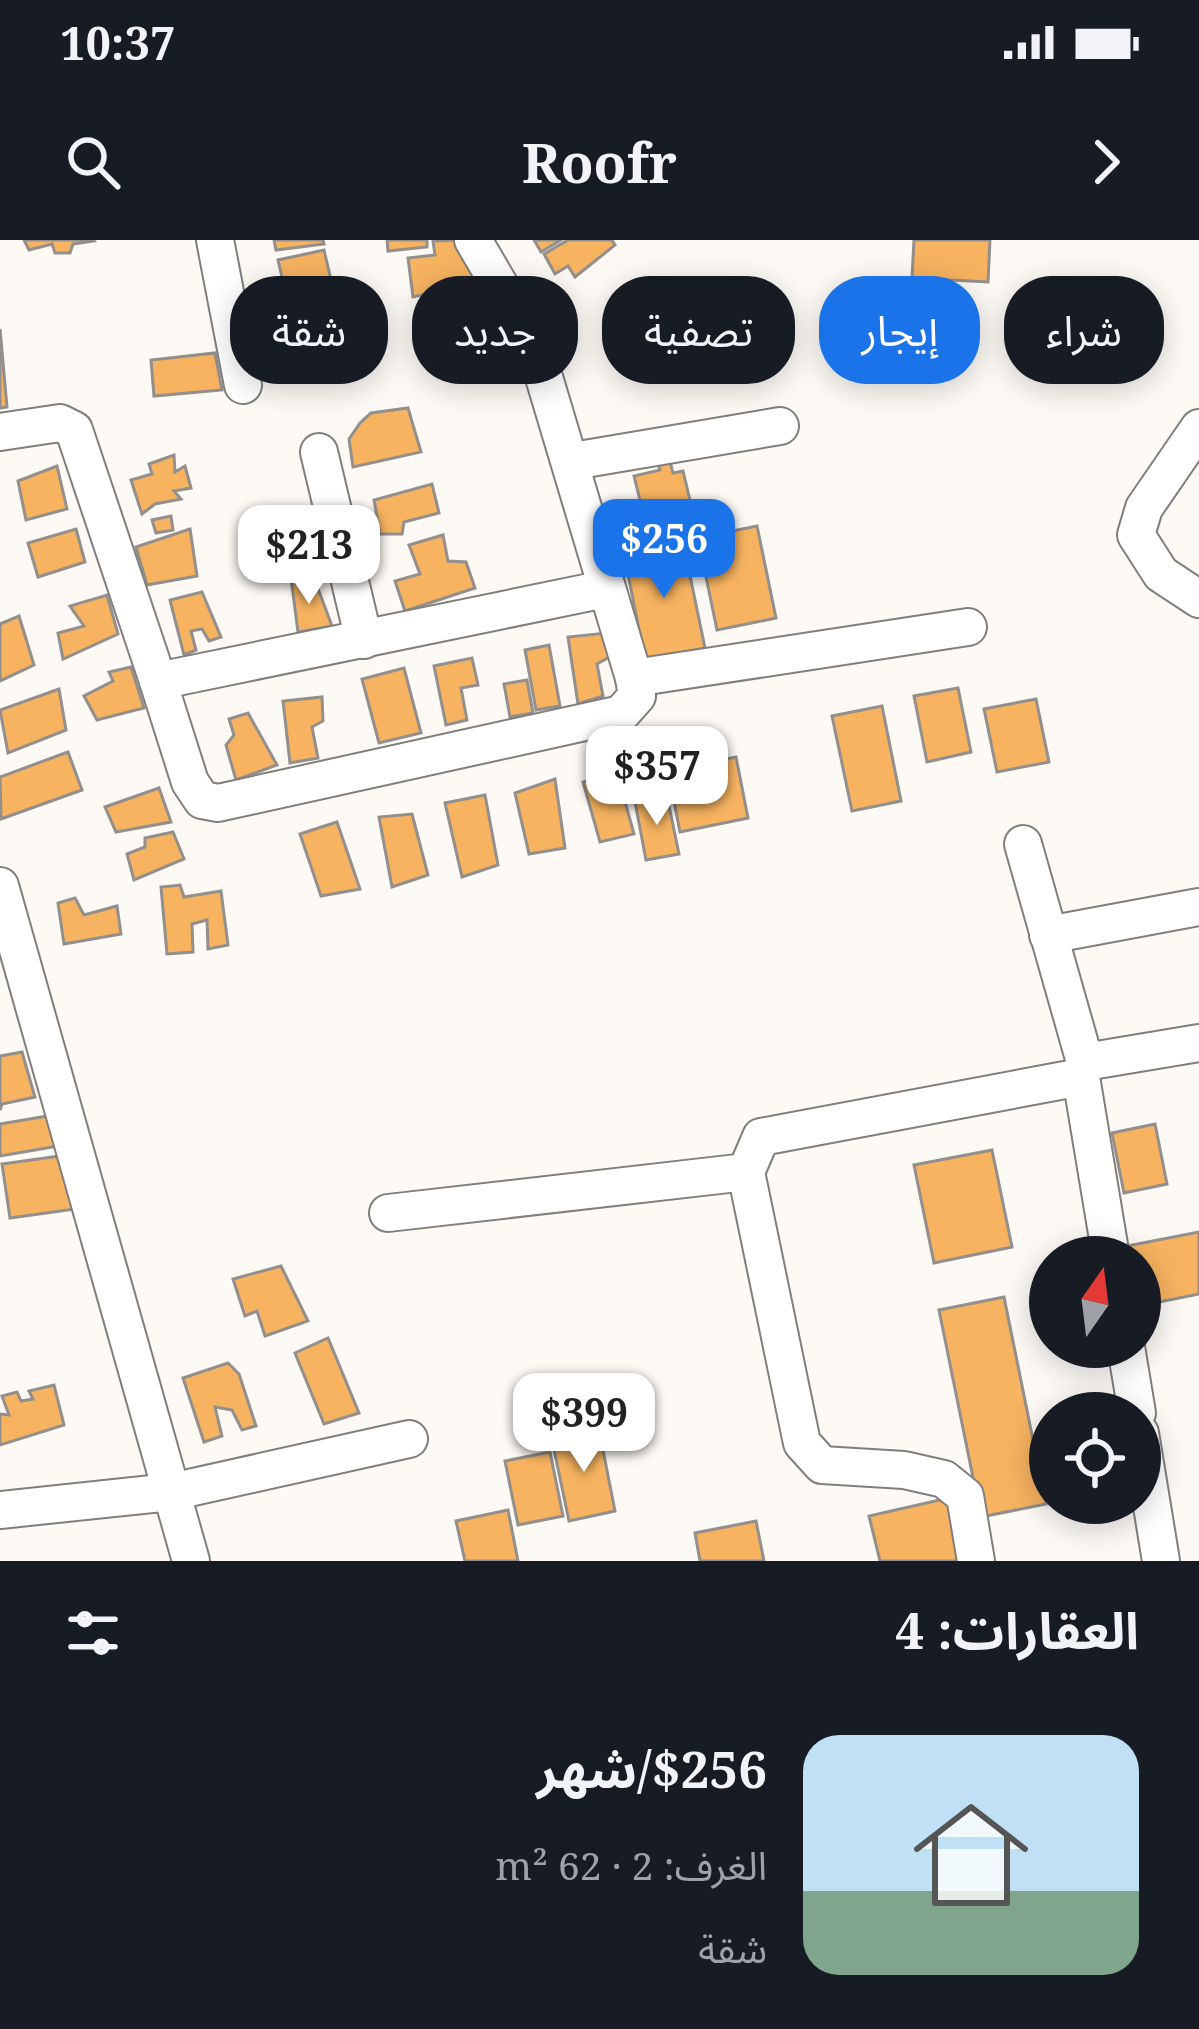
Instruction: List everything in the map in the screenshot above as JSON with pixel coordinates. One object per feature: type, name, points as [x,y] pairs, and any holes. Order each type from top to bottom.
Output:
[{"type":"street","points":[[215,240],[243,385]]},
{"type":"street","points":[[0,432],[59,423],[74,430],[190,782],[202,800],[218,803],[622,714],[637,696],[634,678],[604,590],[574,461],[534,344],[473,240]]},
{"type":"street","points":[[574,461],[780,426]]},
{"type":"street","points":[[1199,428],[1144,508],[1136,535],[1161,574],[1199,599]]},
{"type":"street","points":[[319,452],[364,640]]},
{"type":"street","points":[[158,682],[604,590]]},
{"type":"street","points":[[634,678],[968,627]]},
{"type":"street","points":[[1023,844],[1083,1069],[1108,1236]]},
{"type":"street","points":[[0,886],[18,1010],[191,1561]]},
{"type":"street","points":[[1048,935],[1199,908]]},
{"type":"street","points":[[976,1561],[965,1496],[944,1479],[822,1465],[802,1443],[746,1172],[761,1138],[1199,1043]]},
{"type":"street","points":[[388,1213],[746,1172]]},
{"type":"street","points":[[0,1510],[171,1492],[410,1439]]},
{"type":"street","points":[[1155,1524],[1161,1561]]},
{"type":"building","points":[[24,240],[94,241],[73,244],[70,253],[55,253],[52,244],[29,250]]},
{"type":"building","points":[[274,240],[323,240],[324,244],[276,250]]},
{"type":"building","points":[[387,240],[427,240],[427,247],[388,251]]},
{"type":"building","points":[[461,240],[477,276],[412,276],[412,289],[408,258],[435,255],[433,241]]},
{"type":"building","points":[[534,240],[561,240],[541,252]]},
{"type":"building","points":[[568,240],[612,240],[615,245],[576,276],[568,266],[555,274],[544,254]]},
{"type":"building","points":[[914,240],[990,240],[988,282],[980,282],[980,276],[912,276]]},
{"type":"building","points":[[324,250],[330,276],[282,276],[278,260]]},
{"type":"building","points":[[0,329],[7,407],[0,408]]},
{"type":"building","points":[[215,353],[222,390],[154,396],[151,360]]},
{"type":"building","points":[[408,408],[421,452],[353,467],[349,439],[360,423],[371,413]]},
{"type":"building","points":[[174,455],[175,472],[185,466],[191,488],[174,491],[181,499],[155,504],[142,514],[131,480],[152,474],[149,464]]},
{"type":"building","points":[[669,457],[673,473],[683,471],[693,513],[646,524],[634,476],[660,470],[657,460]]},
{"type":"building","points":[[57,466],[67,509],[26,520],[18,481]]},
{"type":"building","points":[[432,484],[439,513],[404,522],[402,534],[380,534],[374,500]]},
{"type":"building","points":[[171,516],[173,530],[156,533],[152,520]]},
{"type":"building","points":[[757,526],[776,618],[717,630],[698,538]]},
{"type":"building","points":[[76,529],[85,562],[38,577],[28,543]]},
{"type":"building","points":[[190,529],[197,576],[147,585],[136,547]]},
{"type":"building","points":[[443,535],[448,561],[466,562],[475,588],[405,611],[395,581],[420,574],[409,545]]},
{"type":"building","points":[[683,542],[705,648],[645,660],[624,554]]},
{"type":"building","points":[[301,574],[305,591],[317,586],[332,626],[298,632],[291,578]]},
{"type":"building","points":[[202,592],[221,637],[209,641],[202,629],[191,631],[196,650],[184,655],[170,600]]},
{"type":"building","points":[[107,595],[118,634],[63,659],[58,633],[84,626],[70,606]]},
{"type":"building","points":[[19,616],[34,665],[0,681],[0,624]]},
{"type":"building","points":[[607,633],[613,655],[597,664],[603,696],[578,704],[568,637]]},
{"type":"building","points":[[549,645],[560,706],[536,710],[525,650]]},
{"type":"building","points":[[472,658],[478,685],[461,688],[467,720],[446,725],[434,666]]},
{"type":"building","points":[[131,667],[144,708],[97,720],[84,696],[113,681],[109,672]]},
{"type":"building","points":[[404,668],[421,733],[379,743],[362,679]]},
{"type":"building","points":[[527,680],[533,713],[510,717],[504,684]]},
{"type":"building","points":[[958,688],[971,752],[927,762],[914,696]]},
{"type":"building","points":[[59,689],[66,730],[8,753],[0,710]]},
{"type":"building","points":[[322,697],[323,721],[312,727],[318,758],[290,763],[283,701]]},
{"type":"building","points":[[1036,699],[1049,762],[997,772],[984,709]]},
{"type":"building","points":[[882,706],[901,801],[852,811],[832,716]]},
{"type":"building","points":[[248,713],[277,765],[236,780],[226,745],[234,735],[229,719]]},
{"type":"building","points":[[68,752],[82,790],[1,819],[0,777]]},
{"type":"building","points":[[736,757],[748,818],[680,832],[668,771]]},
{"type":"building","points":[[617,773],[634,834],[600,842],[583,782]]},
{"type":"building","points":[[555,779],[565,848],[529,854],[515,793]]},
{"type":"building","points":[[159,788],[171,822],[116,832],[105,807]]},
{"type":"building","points":[[485,795],[498,865],[462,877],[445,803]]},
{"type":"building","points":[[667,796],[679,854],[646,860],[635,802]]},
{"type":"building","points":[[412,814],[428,875],[392,887],[379,817]]},
{"type":"building","points":[[337,822],[360,889],[321,896],[300,834]]},
{"type":"building","points":[[173,832],[184,859],[134,880],[127,854],[145,847],[145,838]]},
{"type":"building","points":[[180,885],[184,897],[221,891],[228,945],[208,949],[207,920],[192,924],[193,952],[167,954],[161,887]]},
{"type":"building","points":[[75,898],[84,915],[117,906],[121,934],[64,944],[58,903]]},
{"type":"building","points":[[22,1052],[35,1097],[2,1104],[0,1110],[0,1056]]},
{"type":"building","points":[[59,1114],[64,1145],[0,1156],[0,1124]]},
{"type":"building","points":[[1155,1124],[1167,1184],[1124,1193],[1112,1133]]},
{"type":"building","points":[[992,1150],[1012,1247],[934,1263],[914,1165]]},
{"type":"building","points":[[67,1155],[75,1209],[10,1218],[2,1164]]},
{"type":"building","points":[[1199,1232],[1199,1294],[1161,1302],[1161,1239]]},
{"type":"building","points":[[281,1266],[308,1321],[265,1336],[257,1311],[245,1316],[233,1279]]},
{"type":"building","points":[[1004,1297],[1029,1420],[1029,1507],[981,1517],[939,1310]]},
{"type":"building","points":[[328,1338],[359,1413],[324,1424],[295,1353]]},
{"type":"building","points":[[228,1363],[239,1374],[256,1426],[242,1430],[232,1410],[215,1407],[222,1436],[204,1442],[183,1378]]},
{"type":"building","points":[[54,1385],[64,1425],[0,1445],[0,1414],[9,1415],[2,1396],[17,1392],[21,1401],[33,1399],[29,1391]]},
{"type":"building","points":[[599,1430],[615,1511],[569,1521],[552,1440]]},
{"type":"building","points":[[550,1452],[563,1516],[518,1525],[505,1461]]},
{"type":"building","points":[[948,1498],[964,1561],[880,1561],[869,1516]]},
{"type":"building","points":[[508,1510],[518,1561],[465,1561],[456,1521]]},
{"type":"building","points":[[756,1521],[764,1561],[700,1561],[695,1533]]}]
